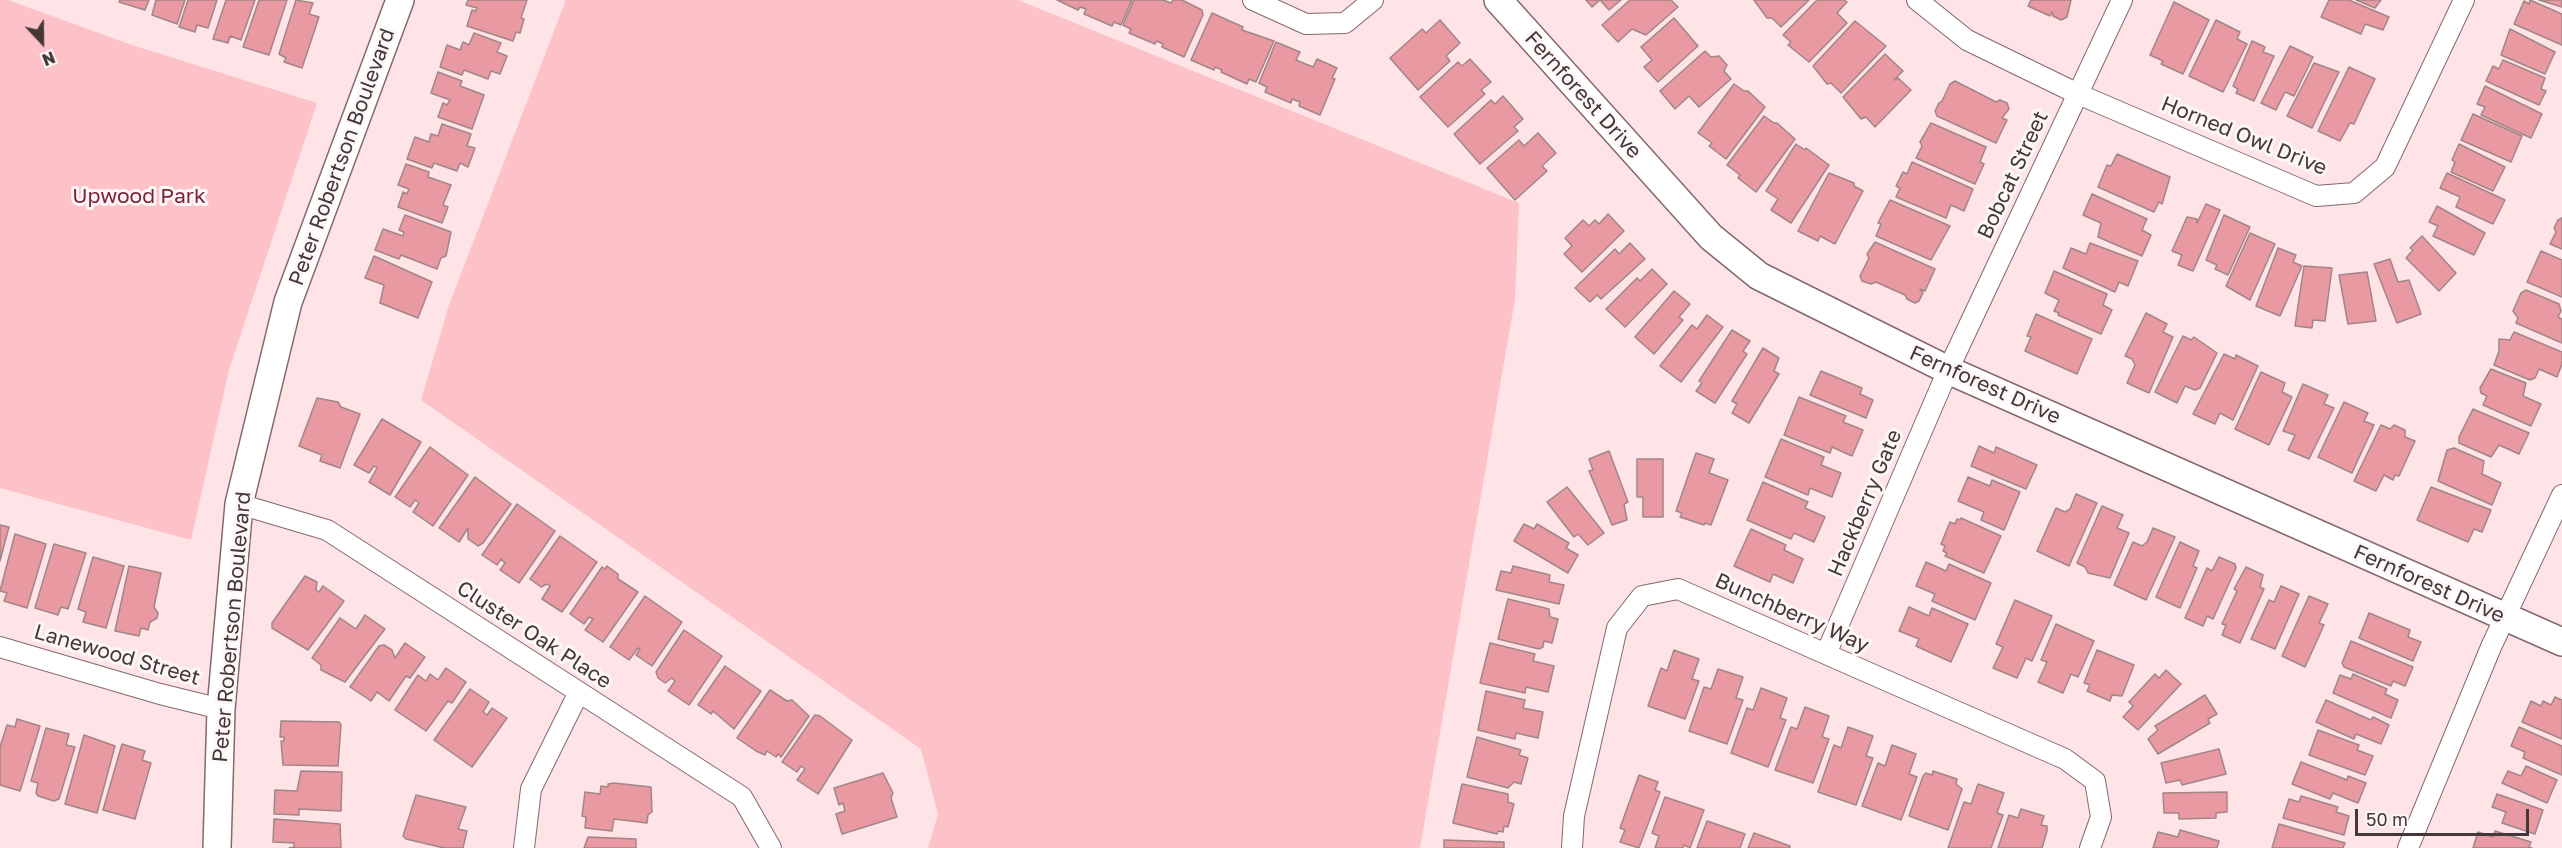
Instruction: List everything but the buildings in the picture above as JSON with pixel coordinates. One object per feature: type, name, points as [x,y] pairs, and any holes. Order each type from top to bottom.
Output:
[{"type":"street","name":"Peter Robertson Boulevard","points":[[217,848],[221,709],[239,504],[288,302],[400,0]]},
{"type":"street","points":[[1253,0],[1306,24],[1345,23],[1373,0]]},
{"type":"street","name":"Fernforest Drive","points":[[1498,0],[1711,237],[1759,276],[1948,370],[2562,642]]},
{"type":"street","name":"Horned Owl Drive","points":[[1917,0],[1967,40],[2078,94],[2316,196],[2354,193],[2385,167],[2464,0]]},
{"type":"street","name":"Bobcat Street","points":[[1948,370],[2122,0]]},
{"type":"street","name":"Hackberry Gate","points":[[1826,654],[1948,370]]},
{"type":"street","points":[[2408,848],[2504,618],[2562,495]]},
{"type":"street","name":"Cluster Oak Place","points":[[239,504],[327,530],[742,797],[771,848]]},
{"type":"street","name":"Bunchberry Way","points":[[1572,848],[1574,816],[1617,628],[1642,596],[1678,589],[2065,759],[2095,781],[2101,817],[2090,848]]},
{"type":"street","name":"Lanewood Street","points":[[0,647],[221,709]]},
{"type":"street","points":[[524,848],[531,789],[579,692]]},
{"type":"green space","name":"Upwood Park","points":[[0,0],[8,0],[129,44],[317,103],[229,370],[191,540],[0,488]]},
{"type":"green space","points":[[566,0],[1018,0],[1519,203],[1515,299],[1420,848],[928,848],[938,814],[921,749],[421,400],[449,305]]}]
